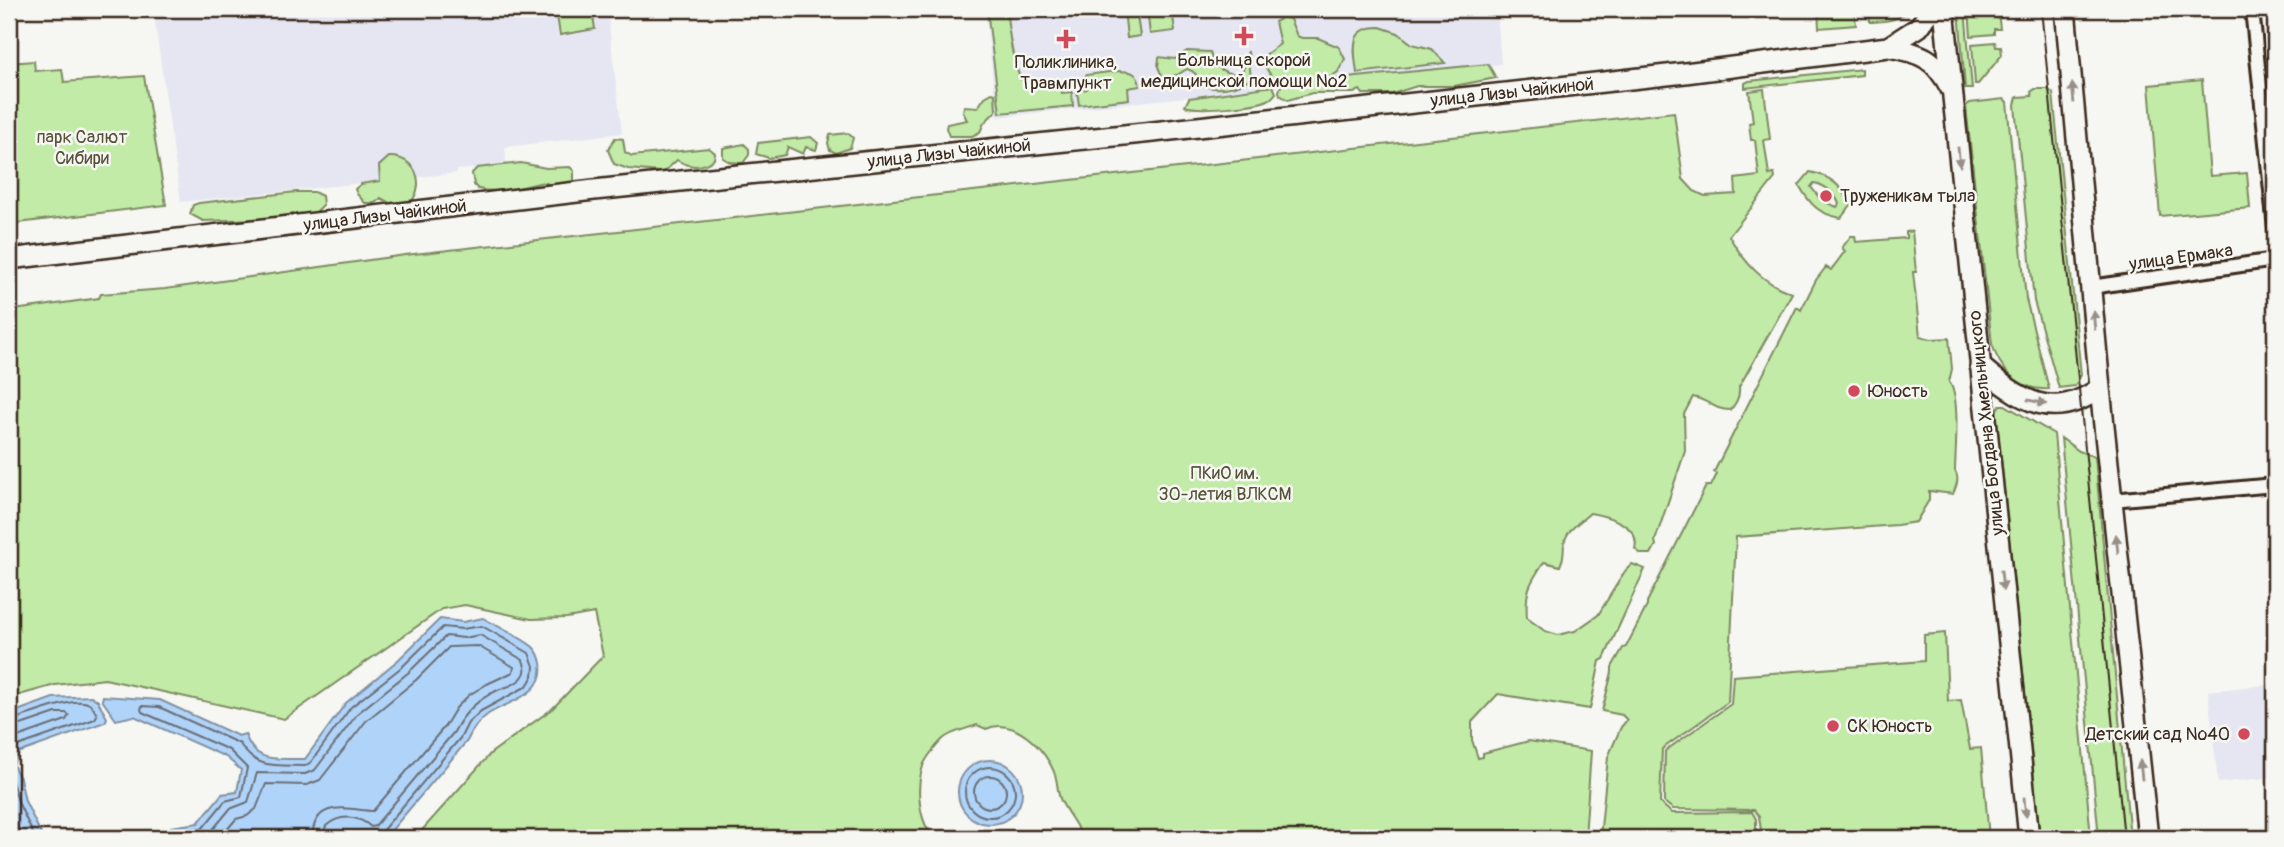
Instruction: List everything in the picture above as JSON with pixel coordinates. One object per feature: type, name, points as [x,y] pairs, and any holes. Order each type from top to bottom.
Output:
[{"type":"main road","points":[[1888,47],[1919,27],[1932,9]]},
{"type":"main road","name":"улица Богдана Хмельницкого","points":[[1944,9],[2029,838]]},
{"type":"main road","points":[[2065,9],[2100,388],[2148,838]]},
{"type":"main road","points":[[1888,47],[1917,53],[1930,60],[1942,72],[1951,89]]},
{"type":"main road","name":"улица Лизы Чайкиной","points":[[9,259],[612,188],[1685,73],[1888,47]]},
{"type":"main road","points":[[1980,366],[2010,392],[2035,404],[2066,405],[2086,398],[2100,388]]},
{"type":"street","points":[[2252,9],[2275,229]]},
{"type":"street","name":"улица Ермака","points":[[2091,287],[2275,260]]},
{"type":"street","points":[[2112,500],[2274,485]]},
{"type":"shaded area","points":[[153,9],[607,9],[622,133],[505,147],[506,165],[457,170],[457,173],[181,202]]},
{"type":"shaded area","name":"Больница скорой медицинской помощи №2","points":[[985,9],[1497,9],[1501,64],[997,117]]},
{"type":"shaded area","name":"Детский сад №40","points":[[2275,684],[2275,777],[2218,783],[2208,691]]},
{"type":"green space","points":[[556,9],[592,9],[595,29],[560,35]]},
{"type":"green space","points":[[987,9],[1006,9],[1014,61],[1021,79],[1030,84],[1059,79],[1062,93],[1072,92],[1073,106],[1000,113]]},
{"type":"green space","points":[[1124,9],[1136,9],[1140,36],[1127,38]]},
{"type":"green space","points":[[1147,9],[1172,9],[1175,31],[1150,34]]},
{"type":"green space","points":[[1818,9],[1854,9],[1856,25],[1819,28]]},
{"type":"green space","points":[[1869,9],[1908,9],[1896,19],[1870,22]]},
{"type":"green space","points":[[1959,9],[1965,9],[1972,89],[1965,89]]},
{"type":"green space","points":[[1969,9],[1986,9],[1999,20],[2000,29],[1994,29],[1994,34],[1971,36]]},
{"type":"green space","points":[[1282,17],[1290,19],[1297,36],[1318,38],[1339,47],[1345,59],[1338,72],[1326,80],[1488,64],[1496,78],[1454,86],[1417,86],[1392,94],[1363,94],[1360,90],[1354,93],[1312,93],[1288,100],[1280,95],[1281,86],[1275,82],[1263,63],[1265,55],[1280,44],[1275,22]]},
{"type":"green space","points":[[1380,27],[1398,33],[1412,44],[1432,49],[1445,63],[1357,73],[1355,41],[1358,35],[1370,28]]},
{"type":"green space","points":[[1995,42],[1996,47],[2001,47],[2002,55],[1978,84],[1975,84],[1972,44]]},
{"type":"green space","points":[[1187,51],[1210,52],[1221,69],[1242,74],[1248,51],[1251,78],[1240,84],[1219,88],[1200,84],[1193,71],[1187,69],[1177,75],[1163,78],[1158,67],[1159,57],[1175,59]]},
{"type":"green space","name":"парк Салют Сибири","points":[[34,61],[35,71],[62,69],[64,82],[144,76],[166,205],[9,224],[9,63]]},
{"type":"green space","points":[[1862,69],[1862,75],[1745,88],[1745,83],[1749,81]]},
{"type":"green space","points":[[1129,72],[1137,77],[1140,86],[1128,88],[1129,99],[1079,105],[1077,91],[1087,89],[1086,75]]},
{"type":"green space","points":[[2202,80],[2210,176],[2247,173],[2250,208],[2160,216],[2149,85]]},
{"type":"green space","points":[[1273,86],[1276,93],[1271,99],[1261,102],[1213,108],[1185,106],[1189,98]]},
{"type":"green space","name":"ПКиО им. 30-летия ВЛКСМ","points":[[1764,89],[1770,139],[1764,140],[1769,175],[1774,174],[1775,178],[1729,236],[1755,271],[1772,284],[1792,293],[1739,387],[1735,405],[1730,410],[1693,397],[1684,414],[1685,451],[1651,554],[1641,554],[1635,549],[1633,534],[1622,523],[1590,513],[1568,535],[1560,566],[1544,562],[1532,582],[1527,601],[1527,618],[1545,631],[1558,635],[1575,631],[1598,615],[1632,564],[1645,569],[1604,659],[1600,661],[1590,709],[1498,694],[1472,722],[1472,740],[1478,758],[1483,757],[1483,753],[1529,741],[1591,751],[1585,838],[1082,838],[1061,801],[1051,765],[1037,746],[1018,731],[1007,727],[986,729],[977,725],[945,737],[923,766],[920,804],[925,823],[935,838],[415,838],[491,753],[552,709],[603,656],[594,613],[567,618],[531,619],[465,605],[442,609],[284,719],[105,679],[55,685],[9,698],[9,312],[14,310],[99,298],[101,294],[165,289],[405,255],[1674,112],[1683,179],[1694,191],[1705,196],[1736,194],[1735,179],[1759,176],[1755,140],[1751,140],[1749,123],[1753,122],[1749,91]]},
{"type":"green space","points":[[2035,89],[2047,89],[2053,93],[2081,375],[2075,386],[2059,388],[2034,301],[2015,105],[2017,97],[2032,96],[2031,92]]},
{"type":"green space","points":[[995,94],[996,111],[984,123],[980,132],[972,136],[949,136],[947,124],[967,120],[963,112],[964,106],[978,107],[985,97]]},
{"type":"green space","points":[[2004,99],[2007,102],[2026,299],[2049,389],[2038,389],[2012,377],[2000,362],[1992,344],[1966,106],[1970,103]]},
{"type":"green space","points":[[848,133],[853,138],[850,148],[836,153],[830,150],[830,135]]},
{"type":"green space","points":[[811,137],[818,143],[816,150],[806,147],[803,154],[788,147],[785,155],[769,158],[756,154],[758,143]]},
{"type":"green space","points":[[615,138],[623,139],[625,152],[632,156],[709,148],[715,153],[714,159],[696,166],[677,160],[665,171],[659,172],[628,169],[614,164],[608,150]]},
{"type":"green space","points":[[744,144],[749,149],[749,155],[743,163],[730,162],[723,158],[723,148]]},
{"type":"green space","points":[[389,157],[398,158],[411,166],[418,179],[416,194],[411,202],[390,203],[381,198],[375,203],[365,203],[355,189],[361,184],[380,181],[379,166]]},
{"type":"green space","points":[[521,163],[546,168],[570,167],[574,171],[574,181],[563,188],[543,182],[501,191],[478,189],[474,185],[472,173],[477,168]]},
{"type":"green space","points":[[1810,172],[1824,176],[1840,187],[1851,205],[1841,218],[1827,214],[1811,203],[1799,185]],"holes":[[[1814,183],[1832,193],[1839,204],[1837,207],[1822,201],[1811,187]]]},
{"type":"green space","points":[[314,192],[322,196],[323,205],[315,213],[285,218],[203,221],[190,214],[193,205],[199,203]]},
{"type":"green space","points":[[1912,231],[1916,272],[1913,272],[1920,336],[1931,339],[1949,338],[1952,369],[1949,382],[1953,389],[1956,411],[1957,480],[1953,494],[1929,491],[1929,500],[1916,522],[1736,537],[1728,702],[1662,749],[1660,803],[1672,813],[1752,812],[1756,819],[1756,838],[1600,838],[1608,757],[1621,727],[1627,720],[1622,715],[1602,711],[1612,667],[1626,647],[1706,486],[1711,486],[1717,474],[1714,472],[1797,307],[1801,310],[1816,280],[1826,267],[1831,270],[1845,251],[1842,248],[1851,236],[1855,236],[1856,242],[1906,238],[1906,232]]},
{"type":"green space","points":[[2000,405],[2005,405],[2054,434],[2091,838],[2040,838],[1996,411]]},
{"type":"green space","points":[[2061,438],[2079,451],[2095,457],[2130,838],[2099,838]]},
{"type":"green space","name":"СК Юность","points":[[1945,633],[1948,701],[1961,700],[1970,749],[1981,748],[1989,838],[1762,838],[1759,816],[1754,810],[1673,809],[1664,802],[1665,751],[1731,704],[1733,676],[1924,661],[1924,635]]},
{"type":"water","points":[[483,618],[524,640],[535,650],[541,663],[541,674],[537,683],[523,696],[480,720],[467,741],[385,838],[366,838],[342,833],[333,838],[162,838],[171,827],[198,823],[222,794],[237,792],[241,770],[226,757],[134,716],[116,720],[102,700],[103,696],[160,700],[238,736],[245,734],[249,744],[261,755],[277,759],[305,759],[346,703],[398,660],[440,619],[463,622]]},
{"type":"water","points":[[91,696],[98,701],[107,718],[105,722],[18,753],[13,765],[20,778],[25,801],[43,838],[9,838],[9,714],[53,698]]},
{"type":"water","points":[[990,760],[1013,769],[1022,792],[1013,815],[990,824],[967,815],[958,792],[967,769]]},
{"type":"tram line","points":[[2041,9],[2124,838]]},
{"type":"place","name":"Больница скорой медицинской помощи №2","points":[[1244,36]]},
{"type":"place","name":"Поликлиника, Травмпункт","points":[[1066,39]]},
{"type":"place","name":"Труженикам тыла","points":[[1826,196]]},
{"type":"place","name":"Юность","points":[[1854,391]]},
{"type":"place","name":"СК Юность","points":[[1833,726]]},
{"type":"place","name":"Детский сад №40","points":[[2244,734]]}]
